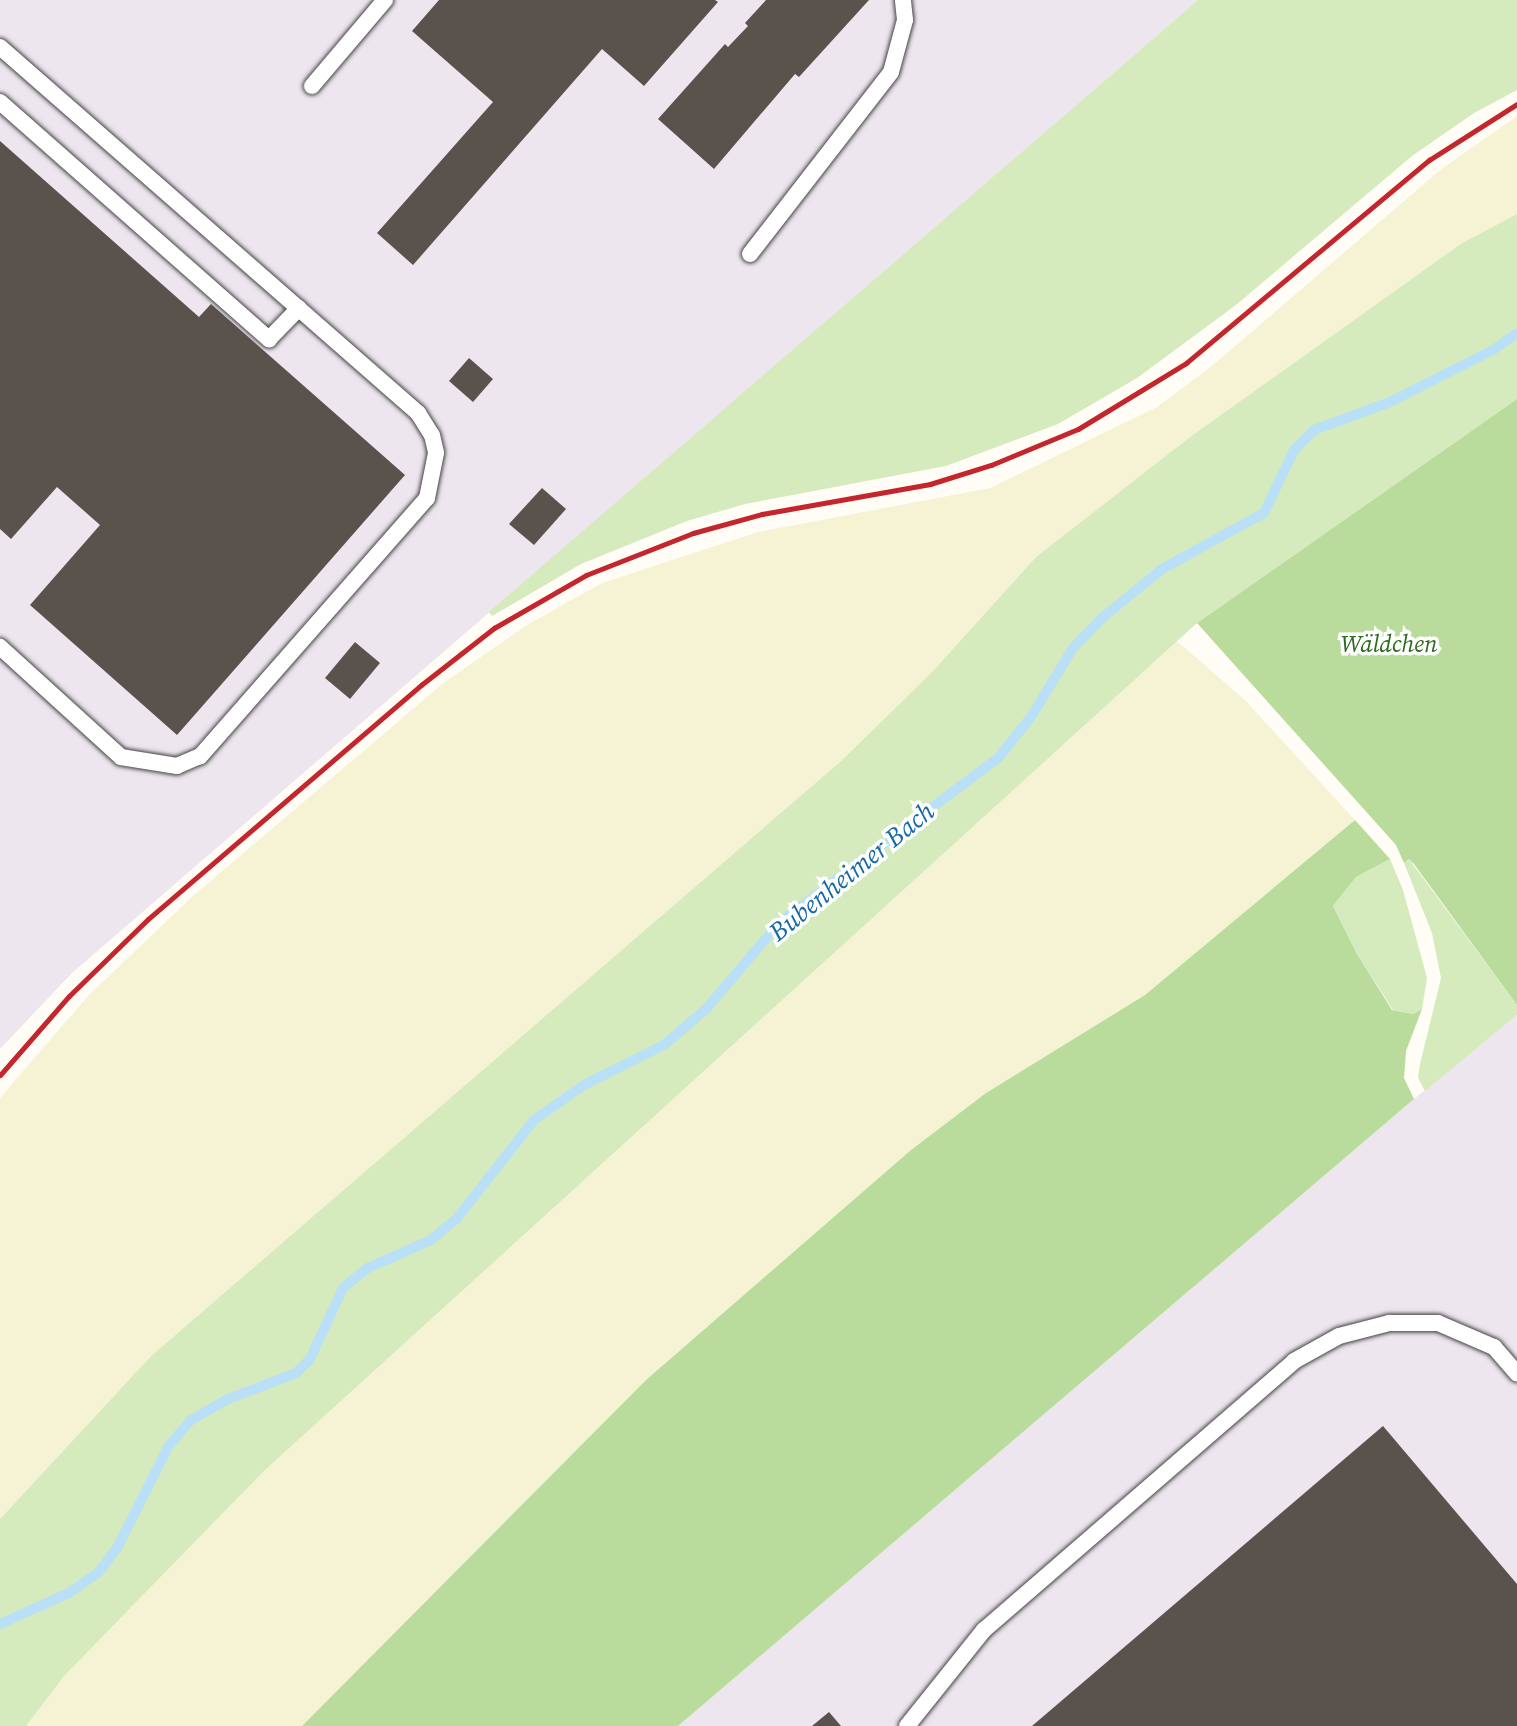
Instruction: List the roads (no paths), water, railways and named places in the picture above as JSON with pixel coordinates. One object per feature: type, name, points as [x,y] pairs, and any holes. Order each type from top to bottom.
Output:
[{"type":"lane","points":[[312,86],[385,0]]},
{"type":"lane","points":[[750,254],[891,72],[905,20],[903,0]]},
{"type":"lane","points":[[0,47],[418,413],[432,435],[436,472],[427,498],[200,756],[177,766],[121,757],[0,647]]},
{"type":"lane","points":[[0,102],[270,339],[299,308]]},
{"type":"lane","points":[[906,1726],[984,1630],[1294,1361],[1339,1336],[1389,1323],[1438,1323],[1494,1347],[1517,1373]]},
{"type":"waterway","name":"Bubenheimer Bach","points":[[0,1624],[69,1593],[98,1573],[117,1548],[168,1447],[191,1420],[228,1399],[296,1373],[310,1359],[343,1288],[368,1268],[431,1240],[458,1217],[534,1120],[584,1085],[664,1045],[707,1008],[779,923],[999,757],[1031,717],[1073,648],[1102,618],[1162,569],[1264,513],[1294,450],[1314,430],[1390,402],[1493,350],[1517,333]]},
{"type":"railway","points":[[0,1075],[69,996],[148,919],[421,685],[494,628],[586,575],[693,533],[762,514],[930,484],[991,465],[1078,429],[1186,363],[1429,160],[1517,104]]},
{"type":"park label","name":"Wäldchen","points":[[1389,644]]}]
